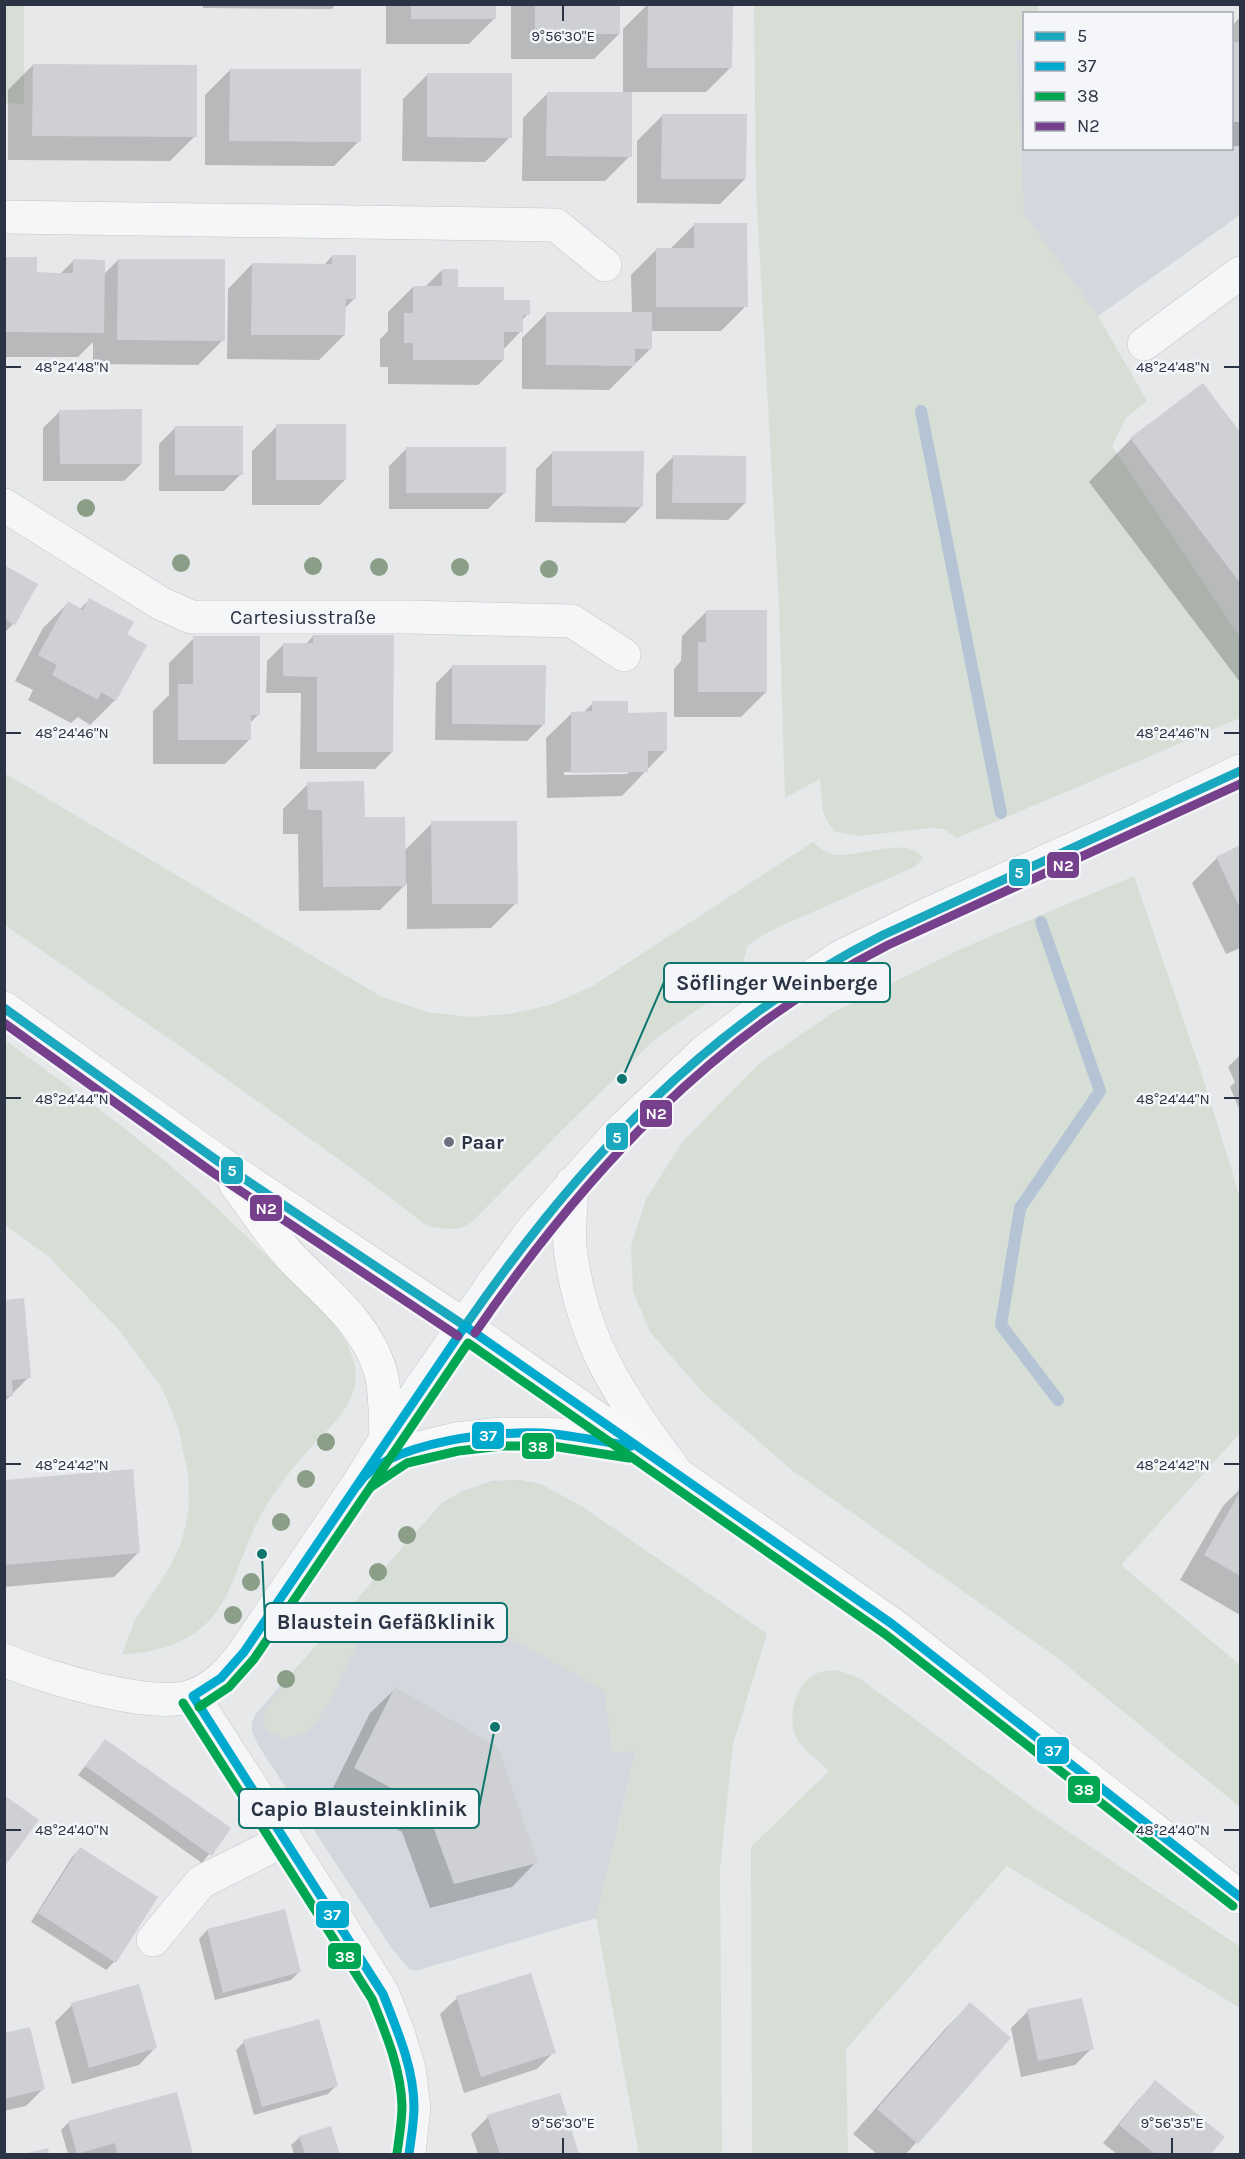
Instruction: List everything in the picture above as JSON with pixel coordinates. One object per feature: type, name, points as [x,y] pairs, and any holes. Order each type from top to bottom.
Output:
[{"type":"main road","points":[[4,1008],[219,1162],[465,1326],[892,1624],[1240,1897]]},
{"type":"main road","points":[[219,1162],[289,1255],[346,1311],[364,1335],[380,1371],[385,1404],[386,1438]]},
{"type":"main road","points":[[362,1478],[402,1452],[456,1439],[501,1434],[553,1434],[639,1448]]},
{"type":"street","points":[[4,217],[556,225],[605,265]]},
{"type":"street","points":[[1144,344],[1240,273]]},
{"type":"street","name":"Cartesiusstraße","points":[[4,505],[160,603],[191,617],[410,617],[572,621],[624,655]]},
{"type":"street","points":[[8,1670],[161,1701],[193,1696],[213,1685],[230,1670],[362,1478],[386,1438],[533,1229],[618,1133],[704,1052],[762,1008],[842,956],[928,914],[1142,818],[1240,771]]},
{"type":"street","points":[[572,1183],[570,1246],[584,1318],[601,1360],[631,1411],[680,1476]]},
{"type":"street","points":[[193,1696],[383,1994],[409,2069],[414,2108],[409,2154]]},
{"type":"street","points":[[153,1940],[201,1882],[286,1839]]},
{"type":"shaded area","points":[[5,4],[24,5],[24,104],[5,103]]},
{"type":"shaded area","points":[[754,5],[1038,5],[1039,12],[1023,12],[1023,41],[1016,41],[1024,213],[1098,316],[1147,401],[1126,418],[1112,446],[1240,637],[1240,718],[957,838],[943,829],[931,828],[859,836],[836,832],[828,823],[823,811],[820,779],[785,798],[779,605],[756,188]]},
{"type":"shaded area","points":[[1016,41],[1023,41],[1023,150],[1233,150],[1233,42],[1240,42],[1240,215],[1098,316],[1023,213]]},
{"type":"shaded area","points":[[4,773],[382,997],[428,1012],[470,1017],[511,1014],[550,1005],[591,987],[813,842],[827,852],[837,855],[896,847],[916,851],[923,858],[916,866],[770,931],[747,946],[739,980],[653,1041],[472,1222],[461,1228],[448,1229],[427,1226],[351,1168],[194,1056],[5,925]]},
{"type":"shaded area","points":[[1134,876],[1201,1071],[1240,1198],[1240,1433],[1121,1565],[1240,1665],[1240,1807],[1059,1659],[793,1471],[704,1394],[650,1332],[633,1291],[631,1246],[646,1199],[683,1141],[760,1063],[834,1012],[963,948]]},
{"type":"shaded area","points":[[5,1040],[127,1131],[199,1191],[321,1308],[345,1340],[353,1358],[355,1385],[352,1396],[341,1414],[297,1463],[269,1502],[257,1522],[232,1583],[217,1611],[187,1638],[149,1652],[122,1654],[135,1620],[171,1565],[186,1525],[189,1503],[188,1474],[178,1427],[162,1388],[120,1331],[48,1256],[5,1225]]},
{"type":"shaded area","points":[[520,1480],[540,1484],[581,1506],[767,1634],[636,1751],[596,1918],[415,1971],[409,1969],[392,1949],[258,1745],[252,1731],[252,1723],[255,1715],[442,1503],[463,1491],[492,1481]]},
{"type":"shaded area","points":[[520,1480],[540,1484],[581,1506],[767,1634],[733,1744],[720,1869],[722,2154],[639,2154],[596,1918],[636,1751],[612,1753],[605,1691],[464,1612],[443,1607],[423,1607],[405,1612],[369,1628],[351,1655],[326,1707],[316,1722],[305,1732],[283,1737],[273,1733],[264,1725],[265,1713],[273,1699],[302,1662],[442,1503],[462,1492],[480,1486]]},
{"type":"shaded area","points":[[838,1670],[859,1678],[1048,1818],[1240,1947],[1240,2008],[1007,1866],[846,2049],[848,2154],[752,2154],[751,1847],[829,1771],[799,1742],[793,1729],[792,1719],[795,1700],[804,1683],[811,1676],[822,1671]]},
{"type":"building","points":[[411,4],[496,4],[496,19],[411,19]]},
{"type":"building","points":[[535,4],[620,4],[620,34],[535,34]]},
{"type":"building","points":[[648,5],[733,5],[732,68],[647,68]]},
{"type":"building","points":[[1233,42],[1240,42],[1240,122],[1233,122]]},
{"type":"building","points":[[33,64],[197,65],[197,137],[32,136]]},
{"type":"building","points":[[230,69],[361,69],[361,142],[229,141]]},
{"type":"building","points":[[427,73],[512,73],[512,138],[427,137]]},
{"type":"building","points":[[547,92],[632,92],[632,157],[546,156]]},
{"type":"building","points":[[662,114],[747,114],[746,179],[661,179]]},
{"type":"building","points":[[694,223],[747,223],[748,307],[656,307],[656,248],[694,248]]},
{"type":"building","points":[[332,255],[356,255],[356,299],[346,299],[345,335],[251,335],[252,263],[332,264]]},
{"type":"building","points":[[4,257],[37,257],[37,272],[56,273],[73,273],[73,259],[105,260],[104,333],[4,332]]},
{"type":"building","points":[[118,259],[225,259],[225,341],[117,340]]},
{"type":"building","points":[[442,269],[458,269],[458,287],[504,287],[504,300],[530,300],[530,315],[523,315],[523,332],[504,332],[504,360],[413,360],[413,343],[404,343],[404,313],[413,313],[413,286],[442,286]]},
{"type":"building","points":[[546,312],[652,312],[652,349],[635,349],[635,366],[546,365]]},
{"type":"building","points":[[1203,383],[1240,432],[1240,583],[1130,438]]},
{"type":"building","points":[[142,409],[142,464],[60,464],[59,410]]},
{"type":"building","points":[[276,424],[346,424],[346,480],[276,480]]},
{"type":"building","points":[[175,426],[243,426],[243,475],[175,475]]},
{"type":"building","points":[[406,447],[506,447],[506,493],[406,493]]},
{"type":"building","points":[[552,451],[644,451],[643,507],[552,506]]},
{"type":"building","points":[[673,455],[746,456],[746,503],[672,503]]},
{"type":"building","points":[[4,565],[38,584],[15,625],[4,619]]},
{"type":"building","points":[[89,598],[134,622],[127,634],[147,645],[116,701],[101,692],[98,700],[52,675],[57,665],[38,655],[68,601],[83,610]]},
{"type":"building","points":[[706,610],[767,610],[767,692],[698,692],[698,642],[706,642]]},
{"type":"building","points":[[313,635],[394,635],[393,752],[317,752],[317,677],[283,676],[283,643],[313,643]]},
{"type":"building","points":[[193,636],[260,636],[260,715],[251,715],[251,740],[178,740],[178,684],[193,684]]},
{"type":"building","points":[[452,665],[546,665],[545,725],[452,724]]},
{"type":"building","points":[[592,701],[628,701],[628,713],[667,712],[667,751],[648,751],[648,772],[571,773],[571,712],[592,711]]},
{"type":"building","points":[[364,781],[365,817],[405,817],[406,886],[323,887],[322,810],[308,810],[307,782]]},
{"type":"building","points":[[431,821],[517,821],[518,904],[432,904]]},
{"type":"building","points":[[1240,845],[1240,908],[1216,857]]},
{"type":"building","points":[[24,1298],[31,1378],[12,1380],[13,1396],[4,1396],[4,1300]]},
{"type":"building","points":[[133,1469],[140,1553],[5,1565],[5,1480]]},
{"type":"building","points":[[1240,1492],[1240,1576],[1204,1555]]},
{"type":"building","points":[[395,1687],[498,1747],[538,1863],[454,1884],[426,1807],[354,1768]]},
{"type":"building","points":[[105,1739],[231,1828],[212,1856],[85,1766]]},
{"type":"building","points":[[4,1795],[39,1820],[4,1867]]},
{"type":"building","points":[[80,1847],[158,1897],[116,1963],[38,1913]]},
{"type":"building","points":[[285,1909],[301,1972],[223,1993],[207,1929]]},
{"type":"building","points":[[531,1973],[556,2053],[481,2077],[456,1996]]},
{"type":"building","points":[[139,1984],[157,2048],[89,2068],[71,2003]]},
{"type":"building","points":[[1082,1998],[1094,2049],[1038,2061],[1027,2009]]},
{"type":"building","points":[[970,2002],[1011,2038],[918,2144],[877,2109]]},
{"type":"building","points":[[319,2019],[338,2086],[262,2107],[243,2040]]},
{"type":"building","points":[[30,2027],[45,2089],[4,2099],[4,2033]]},
{"type":"building","points":[[1155,2080],[1225,2137],[1211,2154],[1155,2154],[1119,2125]]},
{"type":"building","points":[[177,2092],[193,2154],[117,2154],[115,2143],[77,2154],[68,2121]]},
{"type":"building","points":[[560,2093],[579,2154],[500,2154],[487,2115]]},
{"type":"building","points":[[331,2126],[340,2154],[305,2154],[299,2136]]},
{"type":"building","points":[[48,2148],[49,2154],[24,2154]]},
{"type":"waterway","points":[[921,411],[1001,813]]},
{"type":"waterway","points":[[1041,922],[1100,1091],[1020,1208],[1001,1325],[1058,1400]]},
{"type":"transit line","name":"5","points":[[465,1326],[508,1266],[600,1155],[649,1104],[702,1056],[758,1011],[819,971],[883,935],[1240,771]]},
{"type":"transit line","name":"N2","points":[[475,1333],[561,1218],[608,1164],[657,1113],[709,1065],[765,1021],[824,981],[888,945],[1240,784]]},
{"type":"transit line","name":"5","points":[[4,1008],[219,1162],[465,1326]]},
{"type":"transit line","name":"N2","points":[[4,1023],[212,1172],[458,1336]]},
{"type":"transit line","name":"37","points":[[193,1696],[221,1678],[244,1652],[465,1326],[892,1624],[1240,1897]]},
{"type":"transit line","name":"38","points":[[199,1707],[229,1687],[254,1659],[468,1343],[885,1634],[1233,1906]]},
{"type":"transit line","name":"37","points":[[357,1486],[372,1470],[393,1458],[419,1448],[477,1436],[554,1434],[631,1446]]},
{"type":"transit line","name":"38","points":[[367,1492],[407,1463],[458,1451],[502,1446],[552,1446],[629,1458]]},
{"type":"transit line","name":"37","points":[[193,1696],[383,1994],[404,2049],[411,2078],[414,2113],[409,2154]]},
{"type":"transit line","name":"38","points":[[183,1703],[372,1999],[392,2052],[399,2079],[402,2112],[397,2153]]},
{"type":"place","name":"Söflinger Weinberge","points":[[622,1079]]},
{"type":"place","name":"Paar","points":[[449,1142]]},
{"type":"place","name":"Blaustein Gefäßklinik","points":[[262,1554]]},
{"type":"place","name":"Capio Blausteinklinik","points":[[495,1727]]}]
